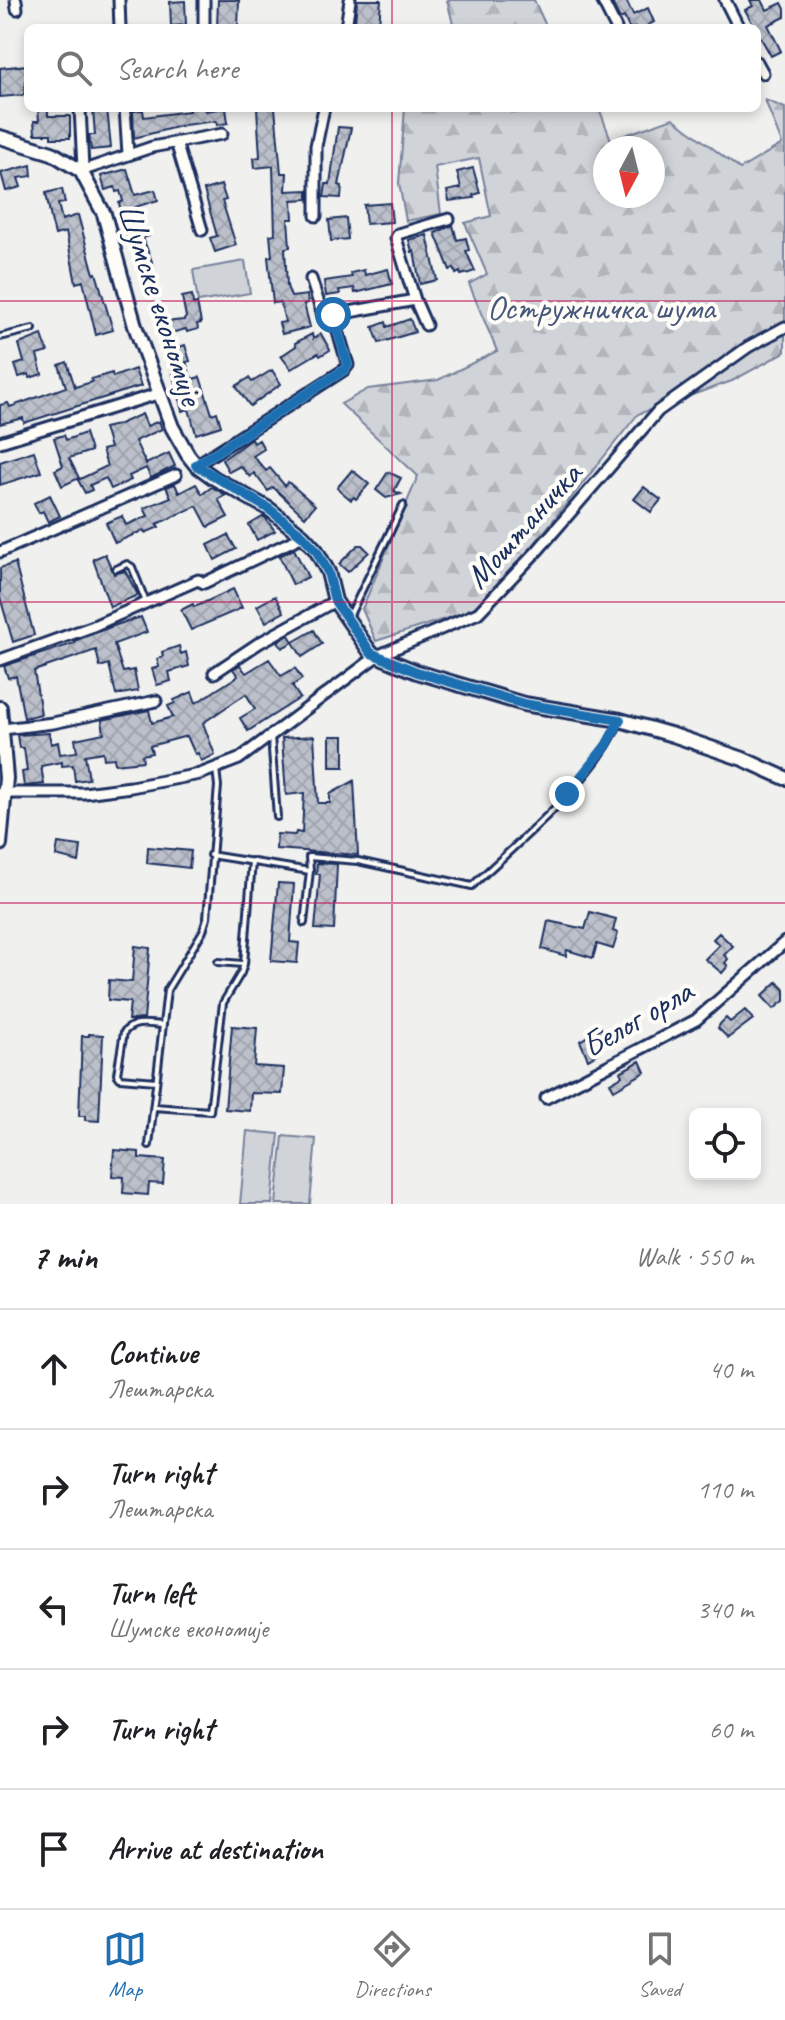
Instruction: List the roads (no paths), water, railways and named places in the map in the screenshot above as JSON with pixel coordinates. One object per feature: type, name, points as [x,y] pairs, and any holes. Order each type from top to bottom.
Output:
[{"type":"street","points":[[119,0],[120,24]]},
{"type":"street","points":[[204,0],[204,24]]},
{"type":"street","points":[[347,24],[350,0]]},
{"type":"street","points":[[602,0],[614,24]]},
{"type":"street","points":[[725,0],[737,24]]},
{"type":"street","points":[[761,69],[763,73]]},
{"type":"street","points":[[80,112],[82,170],[128,154],[222,134]]},
{"type":"street","points":[[125,112],[128,154]]},
{"type":"street","points":[[316,216],[316,146],[323,112]]},
{"type":"street","name":"Шумске економије","points":[[0,137],[52,153],[82,170],[104,214],[135,326],[172,427],[196,465],[269,509],[316,550],[328,572],[335,601],[371,653],[417,672],[524,704],[620,720],[713,747],[785,778]]},
{"type":"street","points":[[176,142],[202,230]]},
{"type":"street","points":[[426,325],[396,238],[398,234],[449,219]]},
{"type":"street","points":[[311,279],[322,313],[333,315],[415,300]]},
{"type":"street","points":[[196,465],[344,370],[348,365],[347,355],[333,315]]},
{"type":"street","name":"Моштаничка","points":[[3,793],[84,793],[162,783],[216,769],[239,759],[377,656],[478,613],[548,539],[658,411],[748,347],[785,327]]},
{"type":"street","points":[[0,442],[161,393]]},
{"type":"street","points":[[0,552],[176,475]]},
{"type":"street","points":[[0,660],[91,627],[198,580],[204,583],[303,536]]},
{"type":"street","points":[[214,673],[259,643],[335,601]]},
{"type":"street","points":[[3,729],[79,718],[156,701]]},
{"type":"street","points":[[0,708],[3,729],[0,844]]},
{"type":"street","name":"Белог орла","points":[[546,1098],[696,1020],[785,942]]},
{"type":"lane","points":[[0,337],[33,329]]},
{"type":"lane","points":[[347,620],[403,505]]},
{"type":"lane","points":[[116,569],[127,564],[132,567],[146,602]]},
{"type":"lane","points":[[304,923],[309,857],[358,861],[472,886],[567,794],[606,746],[620,720]]},
{"type":"lane","points":[[271,736],[277,817]]},
{"type":"lane","points":[[149,1145],[167,990],[203,931],[207,918],[218,786],[216,769]]},
{"type":"lane","points":[[210,855],[310,871]]},
{"type":"lane","points":[[154,1107],[210,1111],[223,1003],[244,964],[252,861]]},
{"type":"lane","points":[[218,962],[244,964]]},
{"type":"lane","points":[[156,1081],[120,1078],[117,1074],[124,1032],[136,1023],[162,1025]]},
{"type":"park label","name":"Остружничка шума","points":[[601,307]]}]
